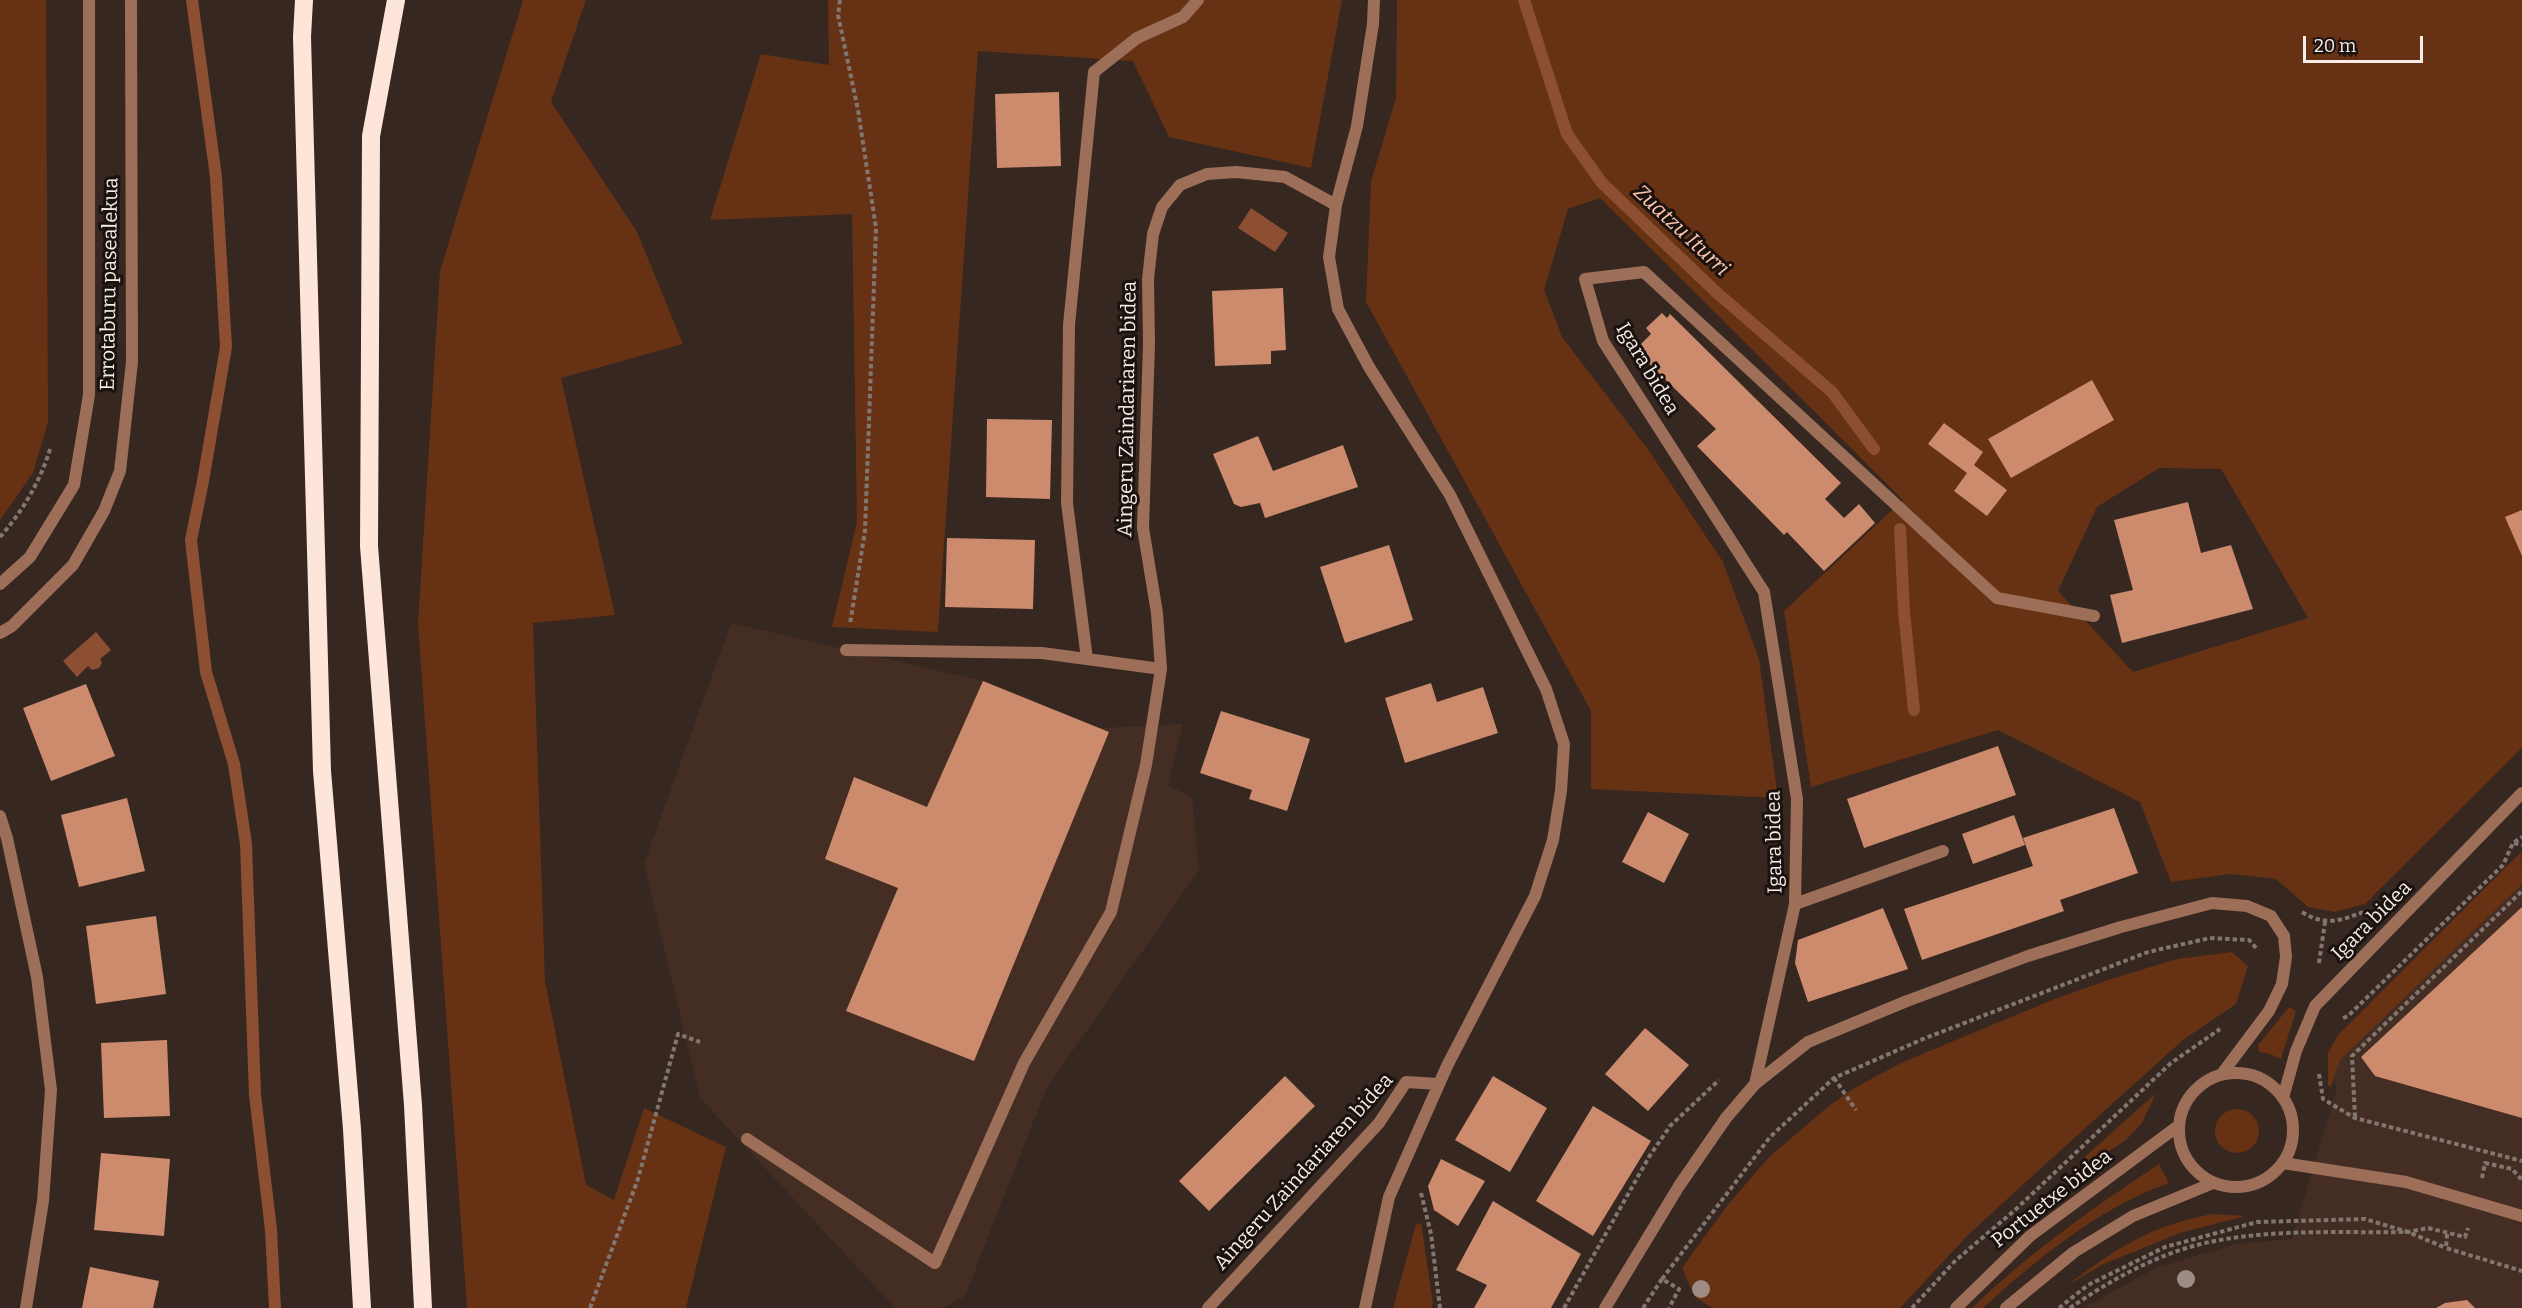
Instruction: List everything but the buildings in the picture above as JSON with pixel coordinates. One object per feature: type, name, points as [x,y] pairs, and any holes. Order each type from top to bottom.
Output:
[{"type":"highway","points":[[304,0],[302,38],[322,771],[352,1129],[362,1308]]},
{"type":"highway","points":[[396,0],[371,136],[369,546],[413,1105],[423,1308]]},
{"type":"street","name":"Errotaburu pasealekua","points":[[0,584],[30,557],[74,485],[89,395],[89,0]]},
{"type":"street","name":"Errotaburu pasealekua","points":[[0,633],[12,626],[73,565],[104,511],[120,471],[132,362],[130,0]]},
{"type":"street","points":[[1087,658],[1067,503],[1069,324],[1094,72],[1137,38],[1183,17],[1198,0]]},
{"type":"street","points":[[1365,1308],[1389,1197],[1438,1084],[1535,896],[1553,840],[1561,791],[1563,744],[1546,689],[1460,515],[1370,367],[1338,309],[1329,257],[1336,205],[1357,126],[1373,24],[1374,0]]},
{"type":"street","name":"Aingeru Zaindariaren bidea","points":[[747,1139],[935,1263],[1024,1063],[1111,912],[1146,765],[1161,669],[1157,613],[1143,528],[1149,344],[1148,279],[1153,234],[1162,207],[1180,185],[1207,174],[1236,172],[1285,177],[1336,205]]},
{"type":"street","name":"Igara bidea","points":[[1755,1084],[1795,904],[1797,799],[1764,592],[1603,341],[1585,279],[1644,272],[1997,598],[2094,616]]},
{"type":"street","points":[[846,650],[1042,653],[1161,669]]},
{"type":"street","name":"Igara bidea","points":[[2283,1098],[2296,1051],[2315,1006],[2522,793]]},
{"type":"street","points":[[0,816],[7,838],[36,978],[51,1090],[43,1201],[26,1308]]},
{"type":"street","points":[[1795,904],[1943,851]]},
{"type":"street","name":"Igara bidea","points":[[1605,1308],[1678,1186],[1726,1118],[1755,1084],[1808,1042],[1907,1001],[2028,956],[2121,927],[2212,903],[2247,906],[2271,916],[2284,936],[2286,957],[2282,984],[2269,1011],[2221,1075]]},
{"type":"street","points":[[2239,1073],[2256,1077],[2271,1085],[2283,1098],[2289,1109],[2293,1136],[2283,1162],[2270,1177],[2252,1185],[2233,1188],[2213,1183],[2198,1174],[2186,1160],[2180,1144],[2178,1126],[2182,1109],[2192,1093],[2205,1082],[2221,1075],[2239,1073]]},
{"type":"street","name":"Aingeru Zaindariaren bidea","points":[[1208,1308],[1379,1123],[1406,1082],[1438,1084]]},
{"type":"street","name":"Portuetxe bidea","points":[[1956,1308],[2030,1236],[2178,1126]]},
{"type":"street","points":[[2283,1162],[2406,1182],[2522,1216]]},
{"type":"street","points":[[2006,1308],[2074,1252],[2123,1222],[2213,1183]]},
{"type":"path","points":[[840,0],[838,15],[858,110],[876,228],[865,531],[846,650]]},
{"type":"path","points":[[0,537],[18,517],[46,463],[52,443]]},
{"type":"path","points":[[2341,1018],[2348,1016],[2503,865],[2513,843],[2522,845]]},
{"type":"path","points":[[2355,1118],[2352,1056],[2522,891]]},
{"type":"path","points":[[2319,964],[2325,922]]},
{"type":"path","points":[[1643,1308],[1662,1279],[1770,1137],[1834,1078],[1923,1039],[2148,952],[2210,938],[2249,940],[2260,952]]},
{"type":"path","points":[[1912,1308],[1955,1261],[2015,1210],[2171,1063],[2226,1025]]},
{"type":"path","points":[[591,1308],[638,1179],[678,1034],[700,1042]]},
{"type":"path","points":[[2318,1069],[2323,1099],[2355,1118],[2522,1161]]},
{"type":"path","points":[[1564,1308],[1649,1157],[1670,1126],[1722,1078]]},
{"type":"path","points":[[1834,1078],[1856,1110]]},
{"type":"path","points":[[2070,1308],[2097,1289],[2144,1264],[2185,1248],[2220,1240],[2279,1233],[2408,1232],[2428,1228],[2465,1237],[2477,1202],[2485,1162],[2512,1169],[2522,1180]]},
{"type":"path","points":[[1420,1191],[1431,1234],[1440,1308]]},
{"type":"path","points":[[2059,1308],[2088,1285],[2165,1247],[2258,1222],[2365,1219],[2408,1232],[2445,1248],[2522,1270]]},
{"type":"path","points":[[2445,1248],[2447,1234]]},
{"type":"path","points":[[1662,1279],[1679,1289],[1669,1308]]},
{"type":"shaded area","points":[[0,0],[46,0],[48,422],[33,473],[0,520]]},
{"type":"shaded area","points":[[523,0],[586,0],[551,102],[637,232],[683,344],[561,378],[615,615],[533,623],[545,981],[586,1185],[614,1200],[644,1108],[726,1147],[686,1308],[467,1308],[418,624],[440,271]]},
{"type":"shaded area","points":[[828,0],[1342,0],[1311,168],[1169,137],[1133,61],[978,51],[938,632],[832,627],[857,522],[852,214],[710,220],[761,54],[829,65]]},
{"type":"shaded area","points":[[1397,0],[2522,0],[2522,748],[2365,904],[2335,912],[2308,907],[2276,879],[2231,874],[2171,882],[2140,802],[1998,730],[1811,787],[1784,611],[1903,500],[1600,198],[1568,209],[1544,290],[1562,337],[1647,448],[1723,562],[1759,659],[1778,798],[1591,789],[1591,711],[1366,302],[1371,181],[1396,98]],"holes":[[[2159,468],[2221,469],[2308,618],[2133,672],[2058,591],[2097,507]]]},
{"type":"shaded area","points":[[1251,208],[1288,233],[1275,252],[1238,228]]},
{"type":"shaded area","points":[[731,623],[983,681],[1100,728],[1183,724],[1168,785],[1192,797],[1199,870],[1046,1089],[965,1296],[943,1308],[895,1308],[700,1098],[644,864]]},
{"type":"shaded area","points":[[96,632],[111,650],[100,659],[102,663],[99,668],[92,670],[88,666],[77,677],[63,661]]},
{"type":"shaded area","points":[[2521,852],[2522,884],[2340,1060],[2331,1086],[2328,1086],[2328,1053],[2338,1035]]},
{"type":"shaded area","points":[[2522,854],[2522,1308],[2083,1308],[2156,1268],[2236,1244],[2292,1239],[2336,1091],[2332,1044]]},
{"type":"shaded area","points":[[2232,952],[2248,966],[2236,1004],[2183,1040],[2040,1169],[1968,1235],[1900,1308],[1712,1308],[1695,1297],[1682,1268],[1726,1207],[1769,1157],[1830,1105],[1858,1086],[1903,1062],[2052,1000],[2177,959]]},
{"type":"shaded area","points":[[2289,1007],[2296,1011],[2281,1059],[2259,1052],[2258,1045]]},
{"type":"shaded area","points":[[2156,1093],[2142,1123],[2127,1139],[2083,1169],[2078,1163]]},
{"type":"shaded area","points":[[2237,1109],[2246,1110],[2253,1115],[2258,1122],[2258,1140],[2253,1147],[2246,1152],[2237,1153],[2228,1152],[2221,1147],[2216,1140],[2215,1131],[2216,1122],[2221,1115],[2228,1110]]},
{"type":"shaded area","points":[[2159,1164],[2169,1183],[2143,1193],[2094,1220],[2025,1271],[1983,1308],[1972,1308],[2016,1268],[2062,1232]]},
{"type":"shaded area","points":[[2212,1214],[2246,1216],[2180,1233],[2104,1264],[2066,1286],[2118,1250],[2151,1232]]},
{"type":"shaded area","points":[[1421,1223],[1433,1303],[1431,1308],[1393,1308],[1416,1224]]},
{"type":"waterway","points":[[192,0],[216,177],[226,347],[191,540],[206,672],[234,764],[246,844],[255,1095],[271,1230],[275,1308]]},
{"type":"waterway","name":"Zuatzu Iturri","points":[[1524,0],[1567,134],[1602,183],[1716,292],[1832,392],[1874,449]]},
{"type":"waterway","name":"Zuatzu Iturri","points":[[1900,529],[1904,612],[1914,710]]}]
